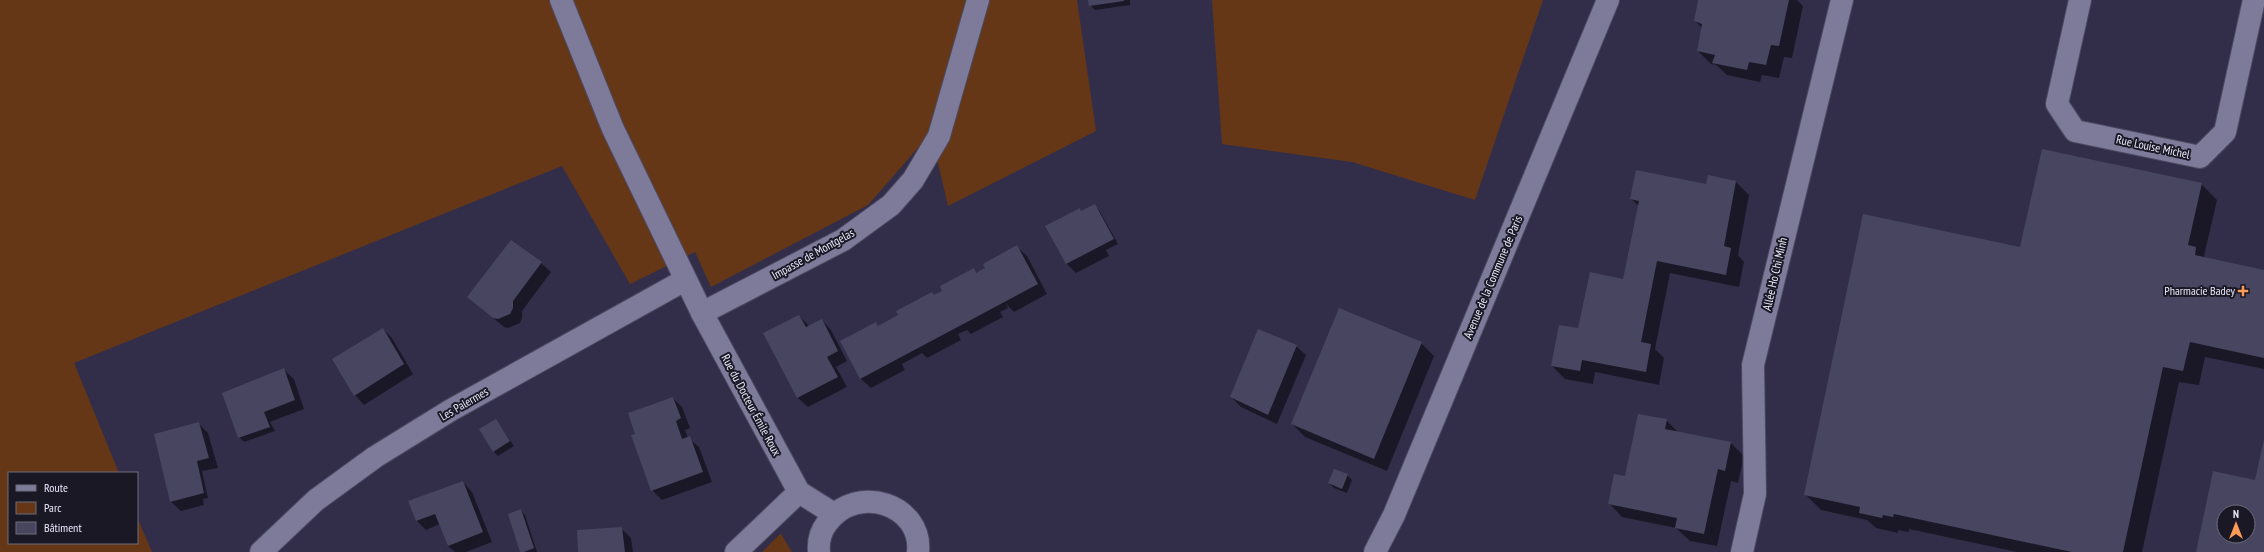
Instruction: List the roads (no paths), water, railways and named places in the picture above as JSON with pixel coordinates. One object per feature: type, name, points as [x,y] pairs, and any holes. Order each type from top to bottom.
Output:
[{"type":"street","name":"Rue du Docteur Émile Roux","points":[[561,0],[612,128],[702,313],[799,492],[834,514]]},
{"type":"street","name":"Impasse de Montgelas","points":[[702,313],[844,240],[891,205],[913,180],[939,136],[978,0]]},
{"type":"street","name":"Avenue de la Commune de Paris","points":[[1375,552],[1394,515],[1608,0]]},
{"type":"street","name":"Allée Ho Chi Minh","points":[[1742,552],[1755,494],[1753,365],[1842,0]]},
{"type":"street","name":"Rue Louise Michel","points":[[2080,0],[2057,104],[2075,131],[2200,157],[2225,132],[2254,0]]},
{"type":"street","name":"Les Palermes","points":[[261,552],[316,500],[375,457],[451,410],[685,280]]},
{"type":"street","points":[[736,552],[799,492]]},
{"type":"street","points":[[819,552],[822,530],[834,514],[849,504],[869,500],[886,503],[905,516],[915,530],[918,552]]},
{"type":"place","name":"Pharmacie Badey","points":[[2243,291]]}]
